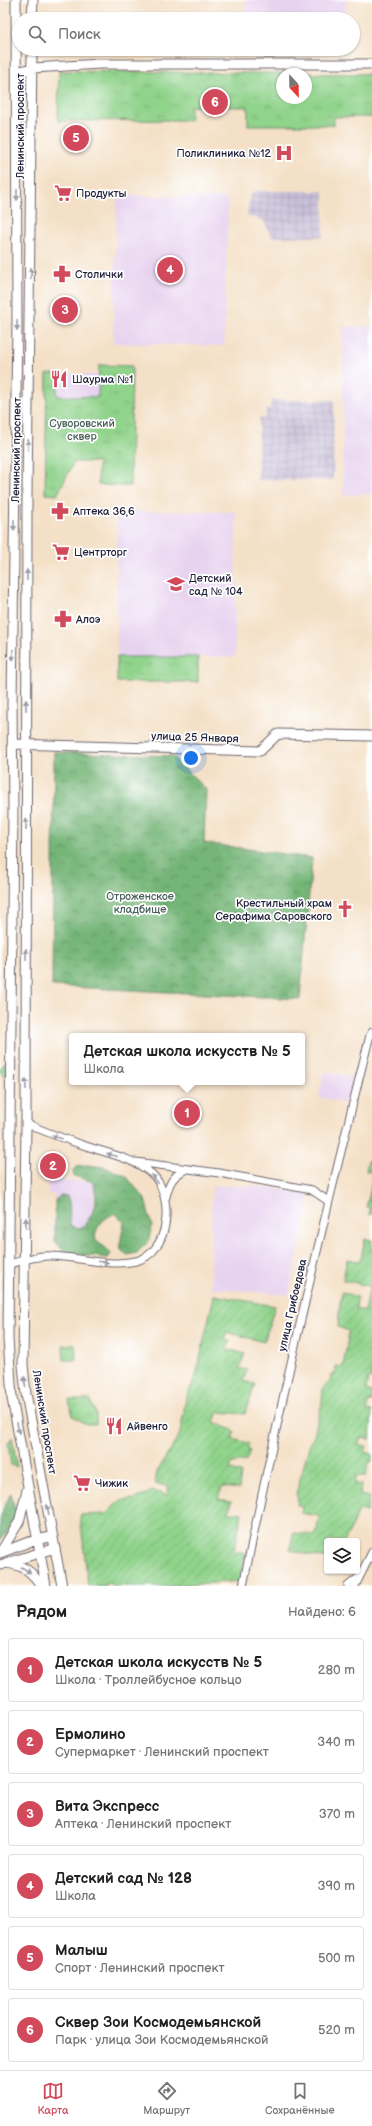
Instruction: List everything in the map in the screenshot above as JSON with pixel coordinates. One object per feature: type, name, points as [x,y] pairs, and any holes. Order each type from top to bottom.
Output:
[{"type":"main road","name":"Ленинский проспект","points":[[16,0],[16,12]]},
{"type":"main road","points":[[32,12],[33,0]]},
{"type":"main road","name":"Ленинский проспект","points":[[17,56],[17,322],[12,744],[13,810],[10,1264],[8,1339],[12,1398],[46,1586]]},
{"type":"main road","name":"Ленинский проспект","points":[[32,56],[26,744],[26,1259],[23,1365],[28,1401],[62,1586]]},
{"type":"main road","points":[[17,72],[32,68],[179,63],[372,64]]},
{"type":"main road","name":"улица 25 Января","points":[[12,744],[260,751],[278,734],[372,736]]},
{"type":"main road","points":[[11,1094],[16,1102],[17,1122],[26,1123]]},
{"type":"main road","points":[[0,1553],[22,1513],[26,1496],[27,1481]]},
{"type":"main road","points":[[0,1553],[37,1539],[53,1536]]},
{"type":"main road","points":[[2,1564],[40,1551],[55,1548]]},
{"type":"main road","points":[[2,1564],[23,1567],[34,1575],[41,1586]]},
{"type":"street","name":"улица Грибоедова","points":[[243,1586],[271,1446],[328,1201],[372,1032]]},
{"type":"street","points":[[26,1123],[48,1134],[134,1162],[187,1169],[312,1190],[328,1201]]},
{"type":"street","points":[[134,1162],[152,1174],[158,1181],[165,1201]]},
{"type":"street","points":[[10,1264],[26,1259],[50,1255],[111,1263],[124,1263],[142,1259],[152,1252],[159,1242],[164,1223],[165,1201],[169,1185],[173,1177],[187,1169]]},
{"type":"street","points":[[355,1586],[372,1552]]},
{"type":"street","points":[[348,1586],[372,1564]]},
{"type":"shaded area","points":[[245,0],[346,0],[346,12],[245,12]]},
{"type":"shaded area","points":[[255,191],[324,191],[323,237],[272,237],[263,220],[247,216],[250,195]]},
{"type":"shaded area","points":[[117,195],[228,198],[224,346],[113,343]]},
{"type":"shaded area","points":[[372,326],[372,494],[343,495],[343,327]]},
{"type":"shaded area","points":[[57,374],[112,375],[98,470],[98,397],[57,396]]},
{"type":"shaded area","points":[[271,400],[334,400],[333,480],[258,480],[259,418],[265,418],[266,409],[270,409]]},
{"type":"shaded area","name":"Детский сад № 104","points":[[117,511],[236,512],[235,657],[117,657]]},
{"type":"shaded area","points":[[324,1072],[354,1077],[350,1104],[319,1097]]},
{"type":"shaded area","points":[[48,1161],[64,1162],[64,1181],[94,1182],[93,1234],[54,1233],[55,1194],[48,1194]]},
{"type":"shaded area","points":[[212,1186],[251,1186],[307,1192],[309,1203],[289,1295],[211,1288]]},
{"type":"green space","points":[[59,71],[276,73],[276,104],[312,104],[312,73],[372,74],[372,117],[334,117],[334,125],[248,125],[248,107],[190,106],[190,120],[58,121]]},
{"type":"green space","name":"Суворовский сквер","points":[[99,365],[132,366],[130,486],[98,485],[98,462],[74,462],[57,495],[45,494],[47,374],[57,374],[57,396],[98,397]]},
{"type":"green space","points":[[117,657],[198,657],[198,682],[117,682]]},
{"type":"green space","name":"Отроженское кладбище","points":[[54,752],[172,756],[206,789],[204,843],[312,858],[300,999],[52,986]]},
{"type":"green space","points":[[6,1061],[6,1078],[0,1072],[0,1067]]},
{"type":"green space","points":[[368,1160],[372,1161],[372,1172],[366,1171]]},
{"type":"green space","points":[[87,1165],[104,1167],[126,1176],[145,1199],[152,1227],[148,1242],[137,1253],[127,1255],[121,1250],[120,1244],[124,1222],[115,1213],[100,1224],[96,1232],[96,1241],[106,1248],[111,1254],[108,1258],[65,1253],[55,1241],[55,1200],[61,1196],[67,1196],[71,1226],[78,1229],[82,1228],[93,1211],[96,1196],[93,1182],[74,1176],[73,1170],[76,1167]]},
{"type":"green space","points":[[372,1172],[372,1215],[369,1214],[370,1208],[366,1207],[371,1187]]},
{"type":"green space","points":[[365,1239],[372,1240],[372,1379],[368,1378],[366,1390],[372,1392],[372,1402],[368,1402],[367,1410],[372,1411],[370,1439],[360,1438],[358,1445],[367,1446],[365,1452],[372,1454],[372,1462],[368,1463],[366,1476],[356,1476],[355,1484],[361,1484],[360,1495],[369,1497],[367,1512],[359,1510],[346,1538],[324,1538],[324,1558],[290,1550],[293,1533],[316,1535],[319,1516],[301,1513],[302,1507],[297,1505],[298,1499],[296,1494],[310,1442],[313,1439],[322,1403],[323,1388],[330,1382],[332,1374],[335,1375],[336,1366],[343,1367],[349,1331],[338,1327],[342,1292],[357,1297],[356,1309],[365,1311],[370,1286],[343,1280],[347,1259],[360,1262]]},
{"type":"green space","points":[[214,1295],[275,1306],[264,1342],[226,1332],[225,1339],[230,1341],[227,1349],[245,1354],[239,1368],[247,1370],[243,1381],[255,1384],[245,1414],[218,1412],[214,1422],[235,1431],[232,1439],[249,1443],[248,1449],[250,1450],[246,1461],[232,1463],[230,1470],[241,1473],[239,1489],[222,1487],[218,1499],[231,1501],[229,1512],[242,1513],[234,1551],[246,1553],[240,1581],[172,1586],[113,1586],[112,1583],[105,1584],[105,1586],[88,1586],[80,1515],[106,1514],[121,1500],[135,1499],[153,1491],[167,1495],[169,1487],[155,1483],[157,1472],[180,1434],[186,1398],[196,1376]]},
{"type":"green space","points":[[63,1345],[75,1345],[76,1360],[64,1360]]},
{"type":"green space","points":[[69,1400],[90,1400],[96,1414],[96,1424],[86,1424],[73,1416]]},
{"type":"green space","points":[[12,1437],[17,1467],[11,1465],[8,1444]]},
{"type":"green space","points":[[11,1493],[16,1514],[7,1534],[0,1541],[0,1515]]},
{"type":"place","name":"Сквер Зои Космодемьянской","points":[[215,102]]},
{"type":"place","name":"Малыш","points":[[76,138]]},
{"type":"place","name":"Поликлиника №12","points":[[284,153]]},
{"type":"place","name":"Продукты","points":[[63,193]]},
{"type":"place","name":"Детский сад № 128","points":[[170,270]]},
{"type":"place","name":"Столички","points":[[62,274]]},
{"type":"place","name":"Вита Экспресс","points":[[65,310]]},
{"type":"place","name":"Шаурма №1","points":[[59,379]]},
{"type":"place","name":"Аптека 36,6","points":[[60,511]]},
{"type":"place","name":"Центрторг","points":[[61,552]]},
{"type":"place","name":"Детский сад № 104","points":[[176,584]]},
{"type":"place","name":"Алоэ","points":[[63,619]]},
{"type":"place","name":"Крестильный храм Серафима Саровского","points":[[345,909]]},
{"type":"place","name":"Детская школа искусств № 5","points":[[187,1113]]},
{"type":"place","name":"Ермолино","points":[[53,1166]]},
{"type":"place","name":"Айвенго","points":[[114,1426]]},
{"type":"place","name":"Чижик","points":[[82,1483]]}]
